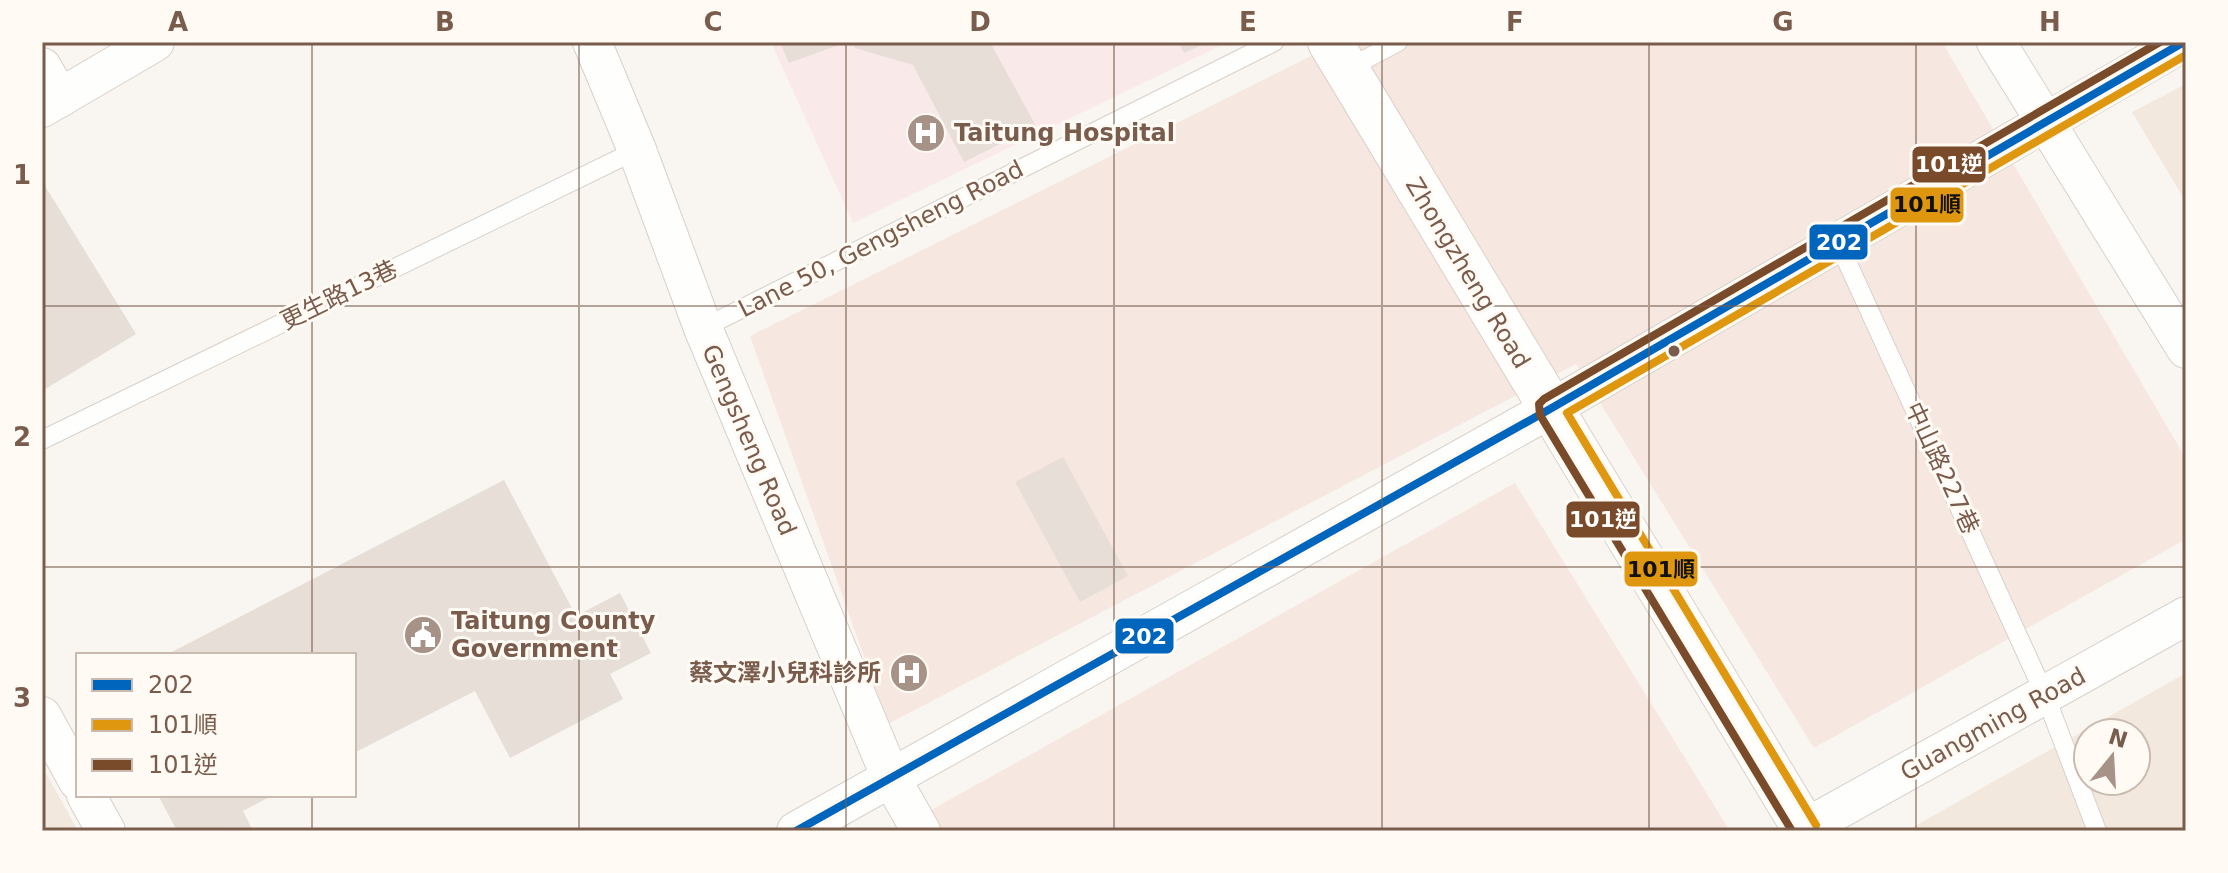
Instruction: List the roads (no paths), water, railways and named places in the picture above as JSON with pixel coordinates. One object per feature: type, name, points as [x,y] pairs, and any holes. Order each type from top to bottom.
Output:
[{"type":"street","points":[[48,91],[155,42]]},
{"type":"street","name":"Gengsheng Road","points":[[592,42],[637,150],[703,328],[891,778],[921,831]]},
{"type":"street","points":[[1996,42],[2186,349]]},
{"type":"street","points":[[796,831],[1550,409],[2184,42]]},
{"type":"street","name":"Zhongzheng Road","points":[[1338,56],[1804,830]]},
{"type":"street","name":"Guangming Road","points":[[1804,830],[2186,616]]},
{"type":"street","points":[[42,716],[76,777]]},
{"type":"street","points":[[87,797],[106,831]]},
{"type":"lane","name":"Lane 50, Gengsheng Road","points":[[703,328],[1274,42]]},
{"type":"lane","points":[[1338,56],[1398,42]]},
{"type":"lane","name":"更生路13巷","points":[[42,440],[637,150]]},
{"type":"lane","name":"中山路227巷","points":[[1838,242],[2045,695],[2097,831]]},
{"type":"place","name":"Taitung Hospital","points":[[926,133]]},
{"type":"place","name":"Taitung County Government","points":[[423,635]]},
{"type":"place","name":"蔡文澤小兒科診所","points":[[909,673]]}]
